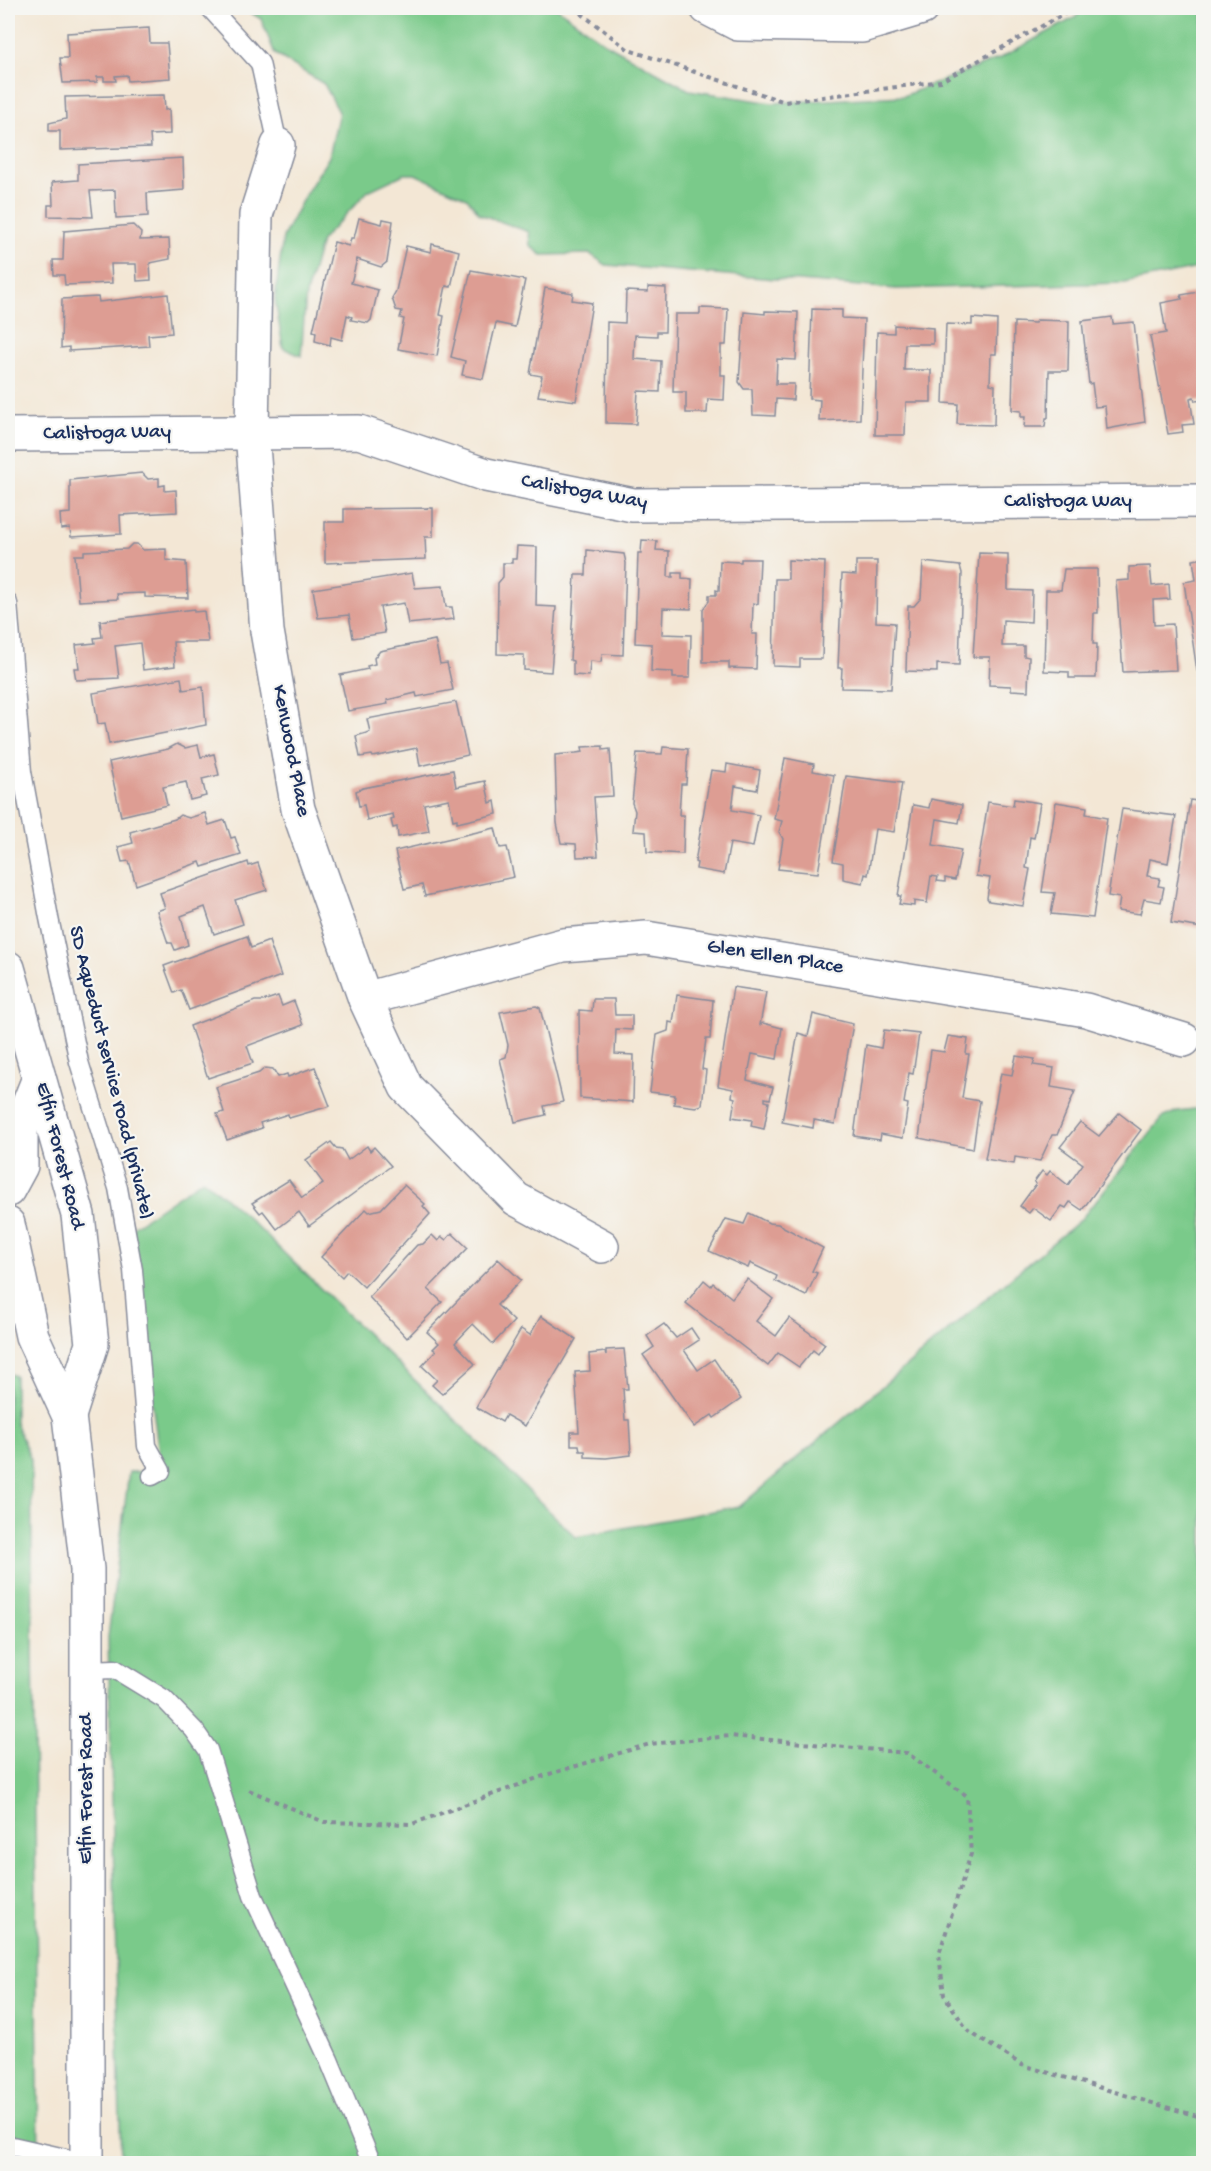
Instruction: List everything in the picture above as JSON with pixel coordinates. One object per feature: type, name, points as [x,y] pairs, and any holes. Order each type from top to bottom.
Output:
[{"type":"street","points":[[707,8],[738,24],[862,26],[922,8]]},
{"type":"street","name":"Kenwood Place","points":[[278,145],[256,215],[252,432],[267,631],[298,809],[366,999],[406,1087],[516,1199],[602,1246]]},
{"type":"street","name":"Calistoga Way","points":[[8,435],[358,432],[486,475],[633,505],[1203,501]]},
{"type":"street","name":"Glen Ellen Place","points":[[366,999],[563,945],[646,938],[1086,1010],[1184,1040]]},
{"type":"street","name":"Elfin Forest Road","points":[[8,968],[78,1215],[92,1344],[69,1416]]},
{"type":"street","points":[[8,1190],[21,1166],[21,1124],[39,1078]]},
{"type":"street","name":"Elfin Forest Road","points":[[8,1224],[32,1336],[69,1416],[87,1569],[87,2163]]},
{"type":"lane","points":[[210,8],[260,63],[278,145]]},
{"type":"lane","name":"SD Aqueduct service road (private)","points":[[8,603],[22,772],[49,918],[79,1062],[118,1188],[133,1270],[147,1446],[161,1471],[152,1476]]},
{"type":"lane","points":[[86,1670],[115,1669],[164,1699],[194,1730],[208,1750],[253,1896],[329,2060],[372,2163]]},
{"type":"lane","points":[[8,2145],[87,2163]]},
{"type":"path","points":[[574,8],[629,50],[785,102],[941,81],[1075,8]]},
{"type":"path","points":[[218,1777],[324,1822],[412,1824],[546,1775],[650,1744],[730,1736],[907,1753],[967,1796],[971,1854],[939,1954],[944,1995],[968,2031],[1022,2065],[1203,2118]]},
{"type":"green space","points":[[243,8],[557,8],[605,43],[689,90],[772,103],[903,96],[1000,58],[1076,17],[1084,8],[1203,8],[1203,267],[1124,283],[896,289],[606,265],[590,254],[542,255],[530,246],[529,232],[480,214],[467,198],[415,174],[404,174],[368,191],[321,241],[306,294],[301,356],[283,348],[275,299],[283,237],[305,195],[329,157],[339,112],[324,84],[275,54],[261,19]]},
{"type":"green space","points":[[1203,1108],[1203,2163],[121,2163],[108,1637],[129,1472],[161,1471],[130,1229],[203,1179],[245,1215],[576,1537],[740,1506],[1082,1218],[1162,1118],[1177,1111]]},
{"type":"green space","points":[[8,1373],[15,1376],[15,1422],[31,1460],[39,2163],[8,2164]]},
{"type":"building","points":[[149,28],[150,43],[167,43],[170,78],[128,81],[127,75],[115,76],[116,81],[104,81],[104,77],[97,77],[97,82],[63,83],[60,58],[68,58],[67,33]]},
{"type":"building","points":[[164,95],[165,110],[169,109],[170,134],[150,135],[151,147],[60,150],[60,131],[49,131],[49,123],[66,119],[65,97]]},
{"type":"building","points":[[183,158],[184,190],[147,193],[148,216],[116,218],[115,190],[90,191],[93,217],[48,216],[48,205],[53,205],[52,182],[78,180],[78,164]]},
{"type":"building","points":[[359,218],[382,224],[383,219],[393,221],[387,262],[381,267],[357,259],[351,283],[378,290],[371,320],[368,323],[351,320],[352,317],[347,315],[342,340],[331,337],[330,345],[315,341],[316,332],[313,331],[334,242],[349,246],[351,238],[354,238]]},
{"type":"building","points":[[133,225],[141,233],[140,240],[169,239],[170,259],[150,263],[151,280],[137,281],[136,264],[111,264],[112,283],[65,285],[64,275],[54,275],[53,260],[63,260],[64,231]]},
{"type":"building","points":[[432,244],[459,251],[451,287],[446,286],[440,315],[444,316],[437,356],[398,349],[404,319],[400,318],[402,311],[396,310],[392,298],[396,291],[406,246],[431,252]]},
{"type":"building","points":[[471,270],[525,280],[515,327],[496,323],[483,379],[462,375],[465,361],[451,357]]},
{"type":"building","points":[[648,287],[666,288],[665,332],[657,332],[657,336],[635,335],[634,359],[661,361],[660,392],[638,391],[636,424],[606,423],[607,322],[625,323],[626,291],[648,292]]},
{"type":"building","points":[[545,288],[573,293],[572,300],[592,303],[576,401],[538,396],[542,376],[530,374]]},
{"type":"building","points":[[1198,292],[1204,325],[1204,400],[1195,401],[1194,397],[1190,398],[1194,424],[1182,425],[1183,432],[1168,434],[1150,336],[1166,333],[1161,303],[1182,299],[1181,295]]},
{"type":"building","points":[[168,294],[172,333],[148,335],[149,346],[69,351],[69,347],[61,348],[62,299],[98,297],[99,302]]},
{"type":"building","points":[[700,308],[728,309],[726,345],[721,345],[721,375],[725,375],[724,400],[708,399],[707,413],[686,413],[686,392],[673,392],[675,314],[700,314]]},
{"type":"building","points":[[812,309],[842,310],[842,318],[864,319],[860,419],[819,421],[820,400],[809,399]]},
{"type":"building","points":[[765,311],[798,312],[796,360],[777,359],[776,384],[794,384],[793,400],[776,399],[775,416],[753,415],[752,389],[744,389],[739,382],[744,312],[765,314]]},
{"type":"building","points":[[1112,317],[1113,324],[1134,322],[1145,422],[1107,429],[1105,406],[1095,407],[1092,383],[1089,384],[1082,321]]},
{"type":"building","points":[[972,318],[997,320],[996,354],[991,354],[990,384],[995,385],[994,425],[957,424],[958,404],[943,403],[946,324],[972,325]]},
{"type":"building","points":[[1036,320],[1069,321],[1068,371],[1049,371],[1048,418],[1046,418],[1045,427],[1024,427],[1025,417],[1021,417],[1021,411],[1012,410],[1014,322],[1035,323]]},
{"type":"building","points":[[894,325],[933,328],[933,344],[905,344],[904,370],[931,370],[931,402],[906,402],[905,435],[875,435],[877,332],[894,333]]},
{"type":"building","points":[[142,473],[148,479],[159,478],[159,486],[165,485],[165,491],[176,490],[177,512],[120,515],[121,534],[71,537],[70,528],[61,529],[60,514],[70,513],[70,480]]},
{"type":"building","points":[[433,508],[433,537],[425,537],[426,559],[325,563],[325,522],[344,522],[344,509]]},
{"type":"building","points":[[642,540],[657,541],[656,550],[669,551],[668,577],[673,577],[673,573],[682,573],[682,578],[692,579],[691,609],[663,608],[662,634],[691,635],[690,678],[673,678],[673,672],[651,671],[652,644],[635,643],[638,553],[641,553]]},
{"type":"building","points":[[132,544],[137,544],[143,550],[166,549],[166,560],[186,562],[188,598],[145,597],[145,593],[117,594],[118,599],[79,601],[75,555],[84,555],[84,551],[127,549]]},
{"type":"building","points":[[517,546],[537,547],[536,606],[556,607],[551,672],[524,670],[524,655],[497,654],[498,583],[503,577],[503,563],[512,563],[512,559],[516,559]]},
{"type":"building","points":[[587,550],[624,554],[626,563],[623,655],[602,654],[601,662],[590,661],[589,676],[573,675],[573,661],[570,660],[575,575],[586,575]]},
{"type":"building","points":[[979,553],[1008,554],[1008,590],[1032,591],[1031,622],[1003,620],[1002,646],[1024,646],[1024,656],[1029,657],[1028,691],[1011,690],[1011,686],[989,685],[990,657],[973,657]]},
{"type":"building","points":[[1204,558],[1204,670],[1197,671],[1184,582],[1196,580],[1193,560]]},
{"type":"building","points":[[741,559],[760,559],[758,604],[753,603],[752,634],[757,634],[756,669],[729,668],[729,662],[703,662],[703,609],[709,601],[709,595],[716,595],[716,590],[719,591],[720,561],[741,562]]},
{"type":"building","points":[[788,560],[825,562],[822,659],[800,659],[800,667],[773,666],[775,579],[788,579]]},
{"type":"building","points":[[856,561],[877,561],[876,622],[895,623],[891,689],[841,688],[842,668],[838,668],[842,574],[856,575]]},
{"type":"building","points":[[923,562],[960,566],[962,573],[959,665],[937,664],[937,672],[906,671],[908,606],[914,606],[921,598]]},
{"type":"building","points":[[1150,566],[1152,586],[1169,584],[1170,599],[1153,600],[1154,625],[1173,624],[1176,670],[1123,672],[1116,581],[1129,580],[1129,567]]},
{"type":"building","points":[[1064,569],[1097,569],[1098,613],[1094,613],[1093,644],[1097,644],[1096,678],[1069,678],[1069,672],[1044,671],[1046,590],[1061,590]]},
{"type":"building","points":[[412,573],[415,588],[443,586],[446,607],[452,607],[454,619],[408,624],[404,603],[380,607],[385,633],[353,638],[349,615],[318,618],[313,589]]},
{"type":"building","points":[[194,609],[194,612],[204,611],[208,642],[173,642],[175,666],[143,670],[140,643],[115,646],[119,678],[76,680],[74,668],[79,668],[76,645],[95,643],[94,638],[102,637],[100,621]]},
{"type":"building","points":[[435,640],[440,664],[447,663],[453,690],[417,697],[416,693],[387,700],[388,704],[348,711],[340,675],[368,669],[367,666],[375,664],[374,658],[380,651]]},
{"type":"building","points":[[181,678],[183,690],[203,687],[206,725],[109,744],[105,723],[98,724],[93,693]]},
{"type":"building","points":[[456,702],[468,755],[420,766],[417,748],[373,757],[372,755],[360,757],[356,736],[370,732],[367,719]]},
{"type":"building","points":[[177,744],[185,748],[198,745],[201,757],[214,754],[219,775],[202,779],[206,796],[190,800],[186,782],[163,787],[167,805],[121,816],[109,762],[168,749]]},
{"type":"building","points":[[603,746],[603,750],[610,749],[613,796],[594,797],[598,856],[577,857],[576,844],[561,843],[557,823],[555,755],[583,752],[582,747]]},
{"type":"building","points":[[663,747],[688,749],[686,784],[681,784],[679,815],[684,815],[683,854],[647,852],[646,832],[633,831],[635,811],[632,803],[637,753],[662,754]]},
{"type":"building","points":[[785,758],[814,764],[813,771],[834,775],[818,873],[778,869],[783,839],[779,832],[782,821],[774,819]]},
{"type":"building","points":[[727,764],[760,770],[757,790],[735,786],[732,810],[759,815],[753,847],[730,843],[724,874],[696,869],[697,863],[695,862],[711,770],[726,772]]},
{"type":"building","points":[[453,770],[456,787],[485,781],[490,803],[495,801],[497,814],[457,823],[457,819],[453,820],[449,799],[424,804],[429,831],[398,837],[397,827],[393,828],[391,820],[394,819],[393,814],[367,820],[364,805],[359,806],[356,791],[363,788]]},
{"type":"building","points":[[846,776],[902,783],[894,832],[875,829],[868,875],[865,874],[863,883],[843,879],[843,863],[833,861]]},
{"type":"building","points":[[931,799],[962,805],[959,823],[937,819],[933,845],[961,850],[955,880],[945,878],[945,882],[937,881],[938,877],[931,876],[927,903],[914,901],[914,906],[899,904],[901,896],[898,896],[913,805],[929,808]]},
{"type":"building","points":[[1014,799],[1040,803],[1034,838],[1030,837],[1026,868],[1030,869],[1023,906],[989,901],[987,898],[990,878],[976,876],[988,802],[1013,806]]},
{"type":"building","points":[[1190,800],[1204,802],[1203,928],[1171,923]]},
{"type":"building","points":[[1056,802],[1087,807],[1086,814],[1107,818],[1093,918],[1051,914],[1055,893],[1042,892]]},
{"type":"building","points":[[1122,809],[1176,816],[1168,863],[1150,859],[1147,876],[1160,878],[1158,886],[1164,887],[1161,902],[1144,899],[1140,914],[1118,911],[1120,898],[1108,896]]},
{"type":"building","points":[[205,813],[209,825],[225,820],[231,838],[235,837],[241,855],[202,867],[200,862],[136,885],[129,861],[122,862],[118,847],[133,843],[130,832],[175,819],[180,815],[189,818]]},
{"type":"building","points":[[495,828],[500,848],[507,847],[514,877],[425,896],[422,885],[404,889],[395,851]]},
{"type":"building","points":[[248,862],[249,866],[258,863],[267,890],[235,900],[243,924],[214,934],[205,907],[181,916],[188,945],[175,950],[172,943],[168,943],[157,911],[165,908],[160,893]]},
{"type":"building","points":[[247,936],[251,948],[269,941],[281,976],[189,1010],[181,990],[174,993],[164,966]]},
{"type":"building","points":[[733,987],[766,992],[760,1025],[763,1023],[782,1028],[777,1059],[752,1054],[747,1080],[773,1087],[770,1099],[765,1098],[765,1101],[769,1102],[764,1129],[751,1126],[752,1120],[732,1117],[735,1098],[732,1097],[733,1089],[718,1086]]},
{"type":"building","points":[[677,995],[713,1000],[710,1039],[706,1039],[702,1069],[706,1070],[702,1105],[696,1107],[674,1104],[675,1095],[650,1092],[657,1035],[668,1031],[669,1022],[673,1023]]},
{"type":"building","points":[[278,996],[282,1006],[294,1001],[303,1025],[247,1046],[253,1063],[208,1078],[190,1026],[255,1001]]},
{"type":"building","points":[[593,999],[614,999],[615,1015],[632,1015],[632,1030],[616,1029],[615,1054],[634,1055],[633,1102],[580,1098],[579,1010],[592,1011]]},
{"type":"building","points":[[536,1006],[540,1008],[563,1102],[544,1106],[546,1115],[515,1122],[500,1059],[506,1057],[508,1045],[500,1012]]},
{"type":"building","points":[[813,1014],[853,1024],[835,1124],[814,1120],[813,1128],[782,1122],[798,1033],[808,1036]]},
{"type":"building","points":[[884,1030],[919,1034],[913,1074],[909,1073],[904,1103],[908,1104],[903,1138],[881,1134],[880,1140],[854,1136],[866,1045],[881,1048]]},
{"type":"building","points":[[948,1036],[968,1039],[966,1054],[969,1054],[962,1098],[980,1101],[973,1149],[919,1138],[931,1050],[944,1052]]},
{"type":"building","points":[[1016,1056],[1035,1059],[1033,1065],[1054,1068],[1051,1087],[1075,1091],[1057,1135],[1052,1135],[1040,1161],[1015,1157],[1014,1164],[985,1159],[1001,1073],[1012,1075]]},
{"type":"building","points":[[315,1067],[330,1106],[289,1118],[288,1114],[260,1123],[262,1128],[227,1140],[217,1114],[224,1112],[216,1087],[259,1073],[265,1068],[273,1069],[278,1077],[287,1074],[288,1077]]},
{"type":"building","points":[[1119,1113],[1141,1130],[1082,1210],[1070,1202],[1066,1208],[1062,1206],[1051,1221],[1033,1208],[1029,1213],[1020,1206],[1036,1184],[1034,1182],[1042,1171],[1047,1175],[1050,1171],[1068,1185],[1083,1164],[1060,1147],[1080,1122],[1099,1136]]},
{"type":"building","points":[[331,1142],[336,1148],[342,1149],[348,1160],[367,1146],[370,1151],[374,1147],[391,1166],[309,1226],[299,1212],[277,1229],[263,1211],[260,1213],[252,1203],[289,1180],[302,1198],[323,1183],[306,1160]]},
{"type":"building","points":[[404,1185],[425,1204],[423,1206],[430,1214],[364,1287],[347,1271],[342,1277],[321,1257],[366,1209],[369,1212],[381,1209]]},
{"type":"building","points":[[749,1213],[769,1223],[778,1224],[823,1248],[812,1271],[817,1273],[806,1296],[775,1281],[777,1276],[750,1263],[748,1268],[709,1251],[726,1219],[744,1224]]},
{"type":"building","points":[[452,1233],[468,1248],[428,1289],[442,1302],[407,1338],[369,1297],[417,1245],[423,1244],[432,1235],[438,1241],[442,1237],[446,1240]]},
{"type":"building","points":[[498,1259],[521,1280],[497,1305],[514,1321],[493,1344],[473,1324],[455,1343],[475,1364],[442,1394],[432,1385],[437,1380],[422,1366],[436,1351],[433,1349],[439,1343],[427,1332]]},
{"type":"building","points":[[747,1279],[773,1299],[756,1321],[776,1336],[789,1318],[825,1344],[818,1354],[813,1350],[799,1367],[778,1353],[768,1366],[686,1303],[704,1280],[711,1286],[713,1283],[732,1298]]},
{"type":"building","points":[[541,1316],[576,1339],[525,1426],[506,1415],[502,1422],[476,1407],[521,1329],[530,1335]]},
{"type":"building","points":[[664,1324],[676,1338],[691,1328],[699,1340],[684,1350],[698,1370],[714,1359],[741,1399],[714,1418],[712,1415],[694,1427],[643,1355],[654,1347],[647,1336]]},
{"type":"building","points":[[624,1349],[628,1389],[623,1389],[625,1420],[629,1420],[631,1455],[606,1458],[585,1457],[585,1451],[580,1451],[579,1445],[571,1445],[571,1432],[579,1432],[575,1372],[590,1371],[589,1354],[605,1352],[606,1355],[606,1350]]}]
